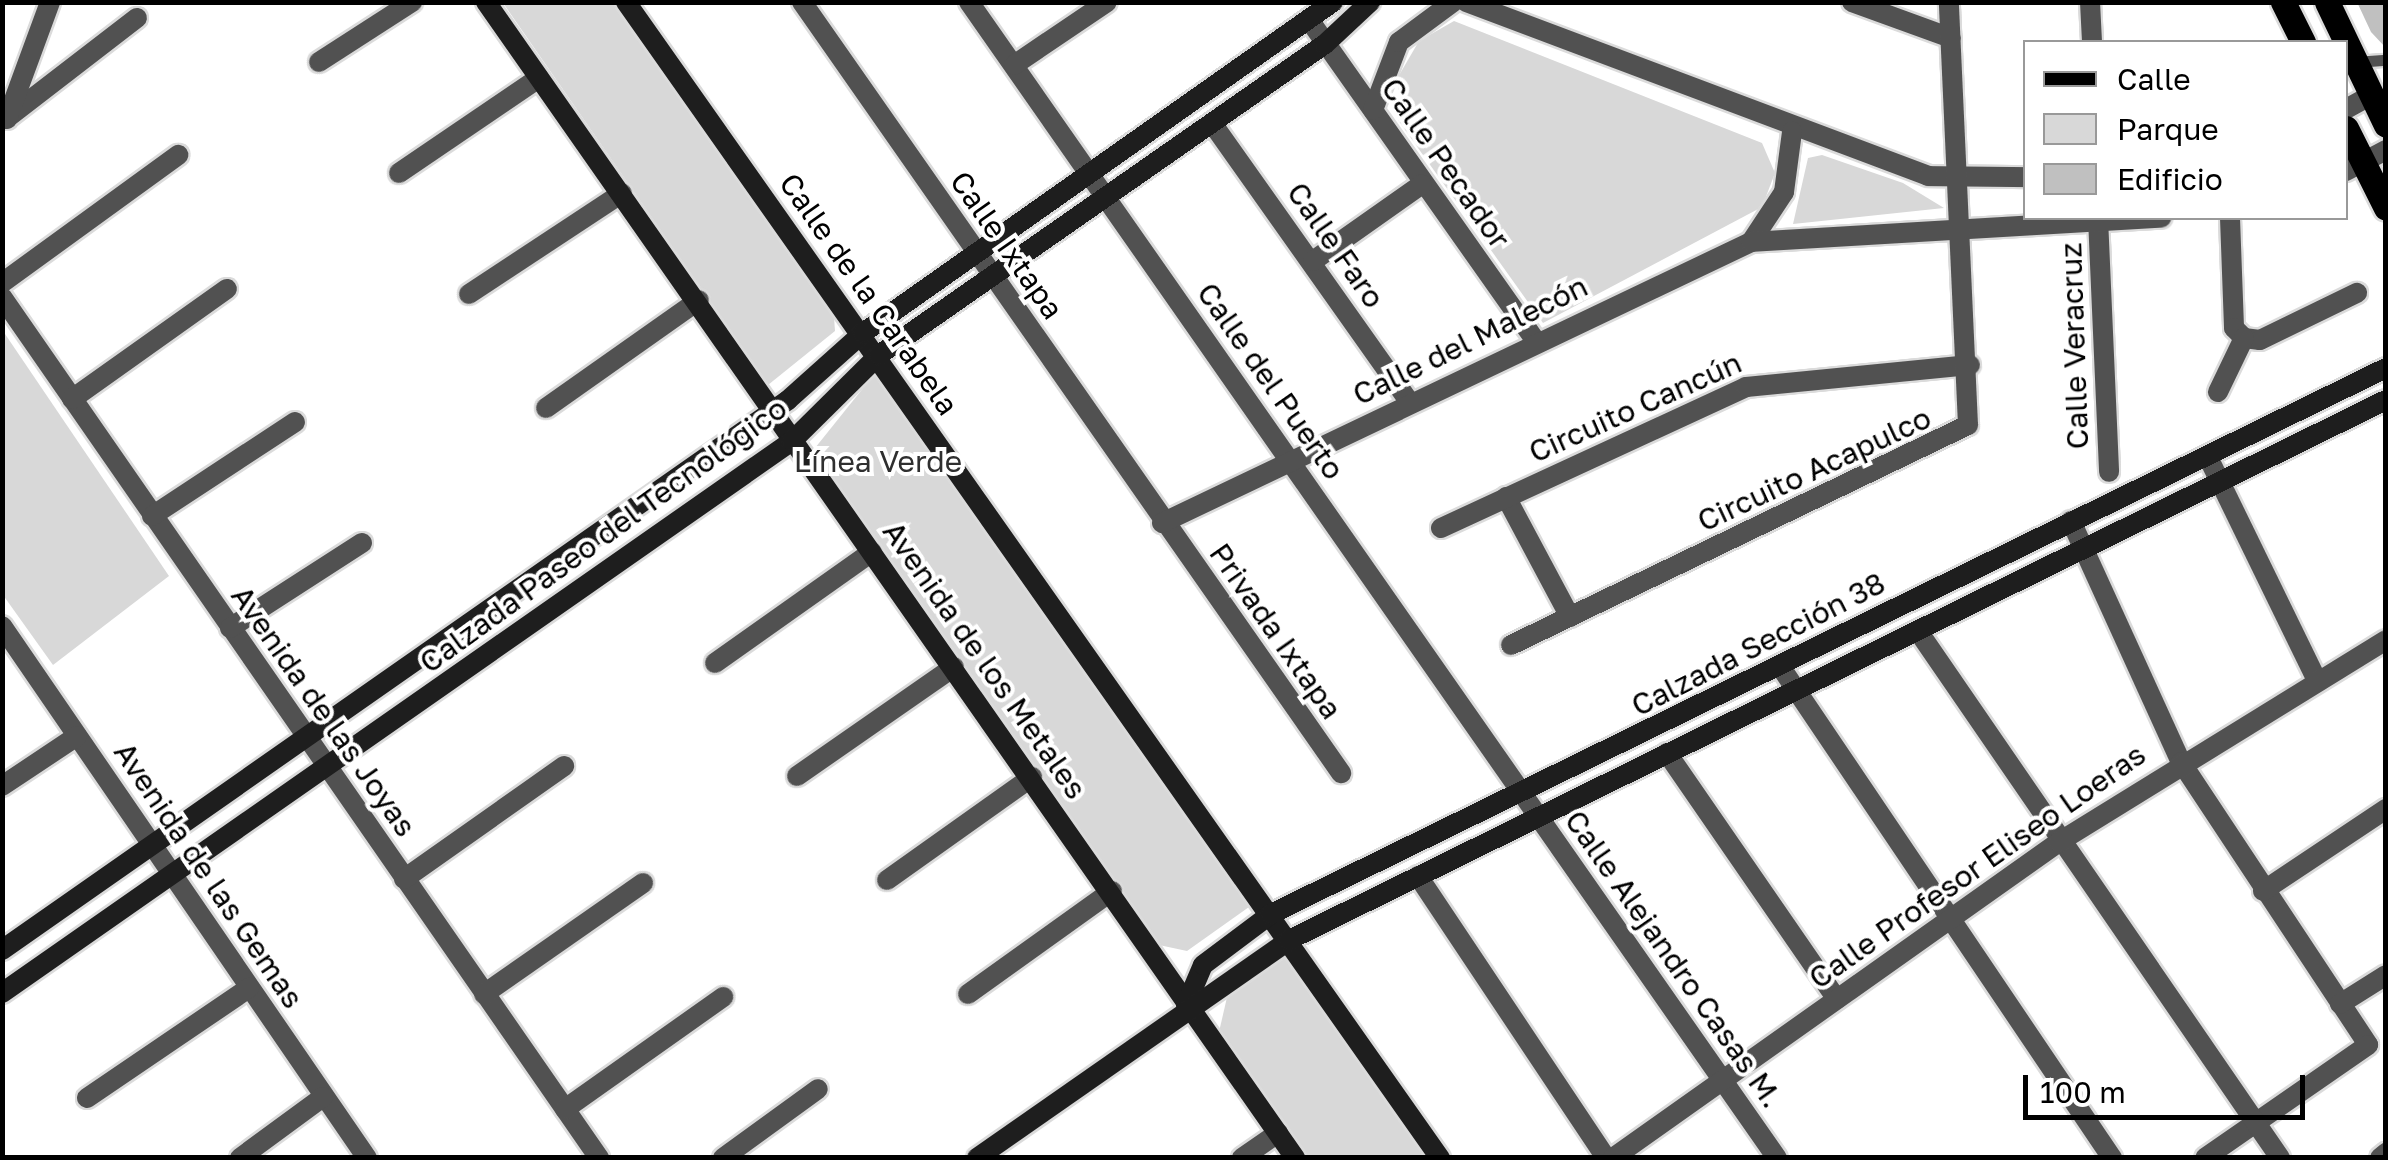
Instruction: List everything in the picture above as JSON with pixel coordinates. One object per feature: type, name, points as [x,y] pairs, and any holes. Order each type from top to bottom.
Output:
[{"type":"main road","points":[[2283,2],[2302,40]]},
{"type":"main road","points":[[2327,2],[2345,40]]},
{"type":"main road","points":[[2348,47],[2386,125]]},
{"type":"main road","points":[[2348,131],[2386,208]]},
{"type":"street","points":[[5,124],[50,2]]},
{"type":"street","points":[[319,62],[412,2]]},
{"type":"street","name":"Avenida de los Metales","points":[[486,2],[699,300],[774,408],[792,442],[1032,777],[1295,1158]]},
{"type":"street","name":"Calle de la Carabela","points":[[626,2],[879,355],[1161,769],[1272,914],[1440,1158]]},
{"type":"street","name":"Calle Ixtapa","points":[[802,2],[1162,523]]},
{"type":"street","name":"Calle del Puerto","points":[[969,2],[1521,796]]},
{"type":"street","points":[[1014,65],[1107,2]]},
{"type":"street","name":"Calzada Paseo del Tecnológico","points":[[2,950],[308,741],[774,408],[863,333],[1333,2]]},
{"type":"street","name":"Calzada Paseo del Tecnológico","points":[[2,993],[328,770],[792,442],[879,355],[1325,44],[1370,2]]},
{"type":"street","points":[[1373,110],[1398,42],[1452,2]]},
{"type":"street","points":[[1466,2],[1792,132],[1958,182],[2023,177]]},
{"type":"street","points":[[1852,2],[1950,38]]},
{"type":"street","name":"Circuito Acapulco","points":[[1511,645],[1956,435],[1973,413],[1948,2]]},
{"type":"street","points":[[2090,2],[2092,40]]},
{"type":"street","points":[[5,124],[138,18]]},
{"type":"street","name":"Calle Pecador","points":[[1310,21],[1534,338]]},
{"type":"street","points":[[399,173],[538,78]]},
{"type":"street","points":[[2348,108],[2371,95]]},
{"type":"street","name":"Calle Faro","points":[[1212,123],[1410,403]]},
{"type":"street","points":[[1752,242],[1784,192],[1792,132]]},
{"type":"street","points":[[2,283],[178,155]]},
{"type":"street","points":[[1313,262],[1422,184]]},
{"type":"street","points":[[469,294],[622,193]]},
{"type":"street","points":[[1752,242],[1961,232],[2098,220]]},
{"type":"street","name":"Calle Veracruz","points":[[2098,220],[2109,472]]},
{"type":"street","points":[[2230,220],[2234,328],[2244,338],[2260,340],[2356,293]]},
{"type":"street","name":"Calle del Malecón","points":[[1162,523],[1534,338],[1752,242]]},
{"type":"street","points":[[72,400],[227,289]]},
{"type":"street","name":"Avenida de las Joyas","points":[[2,297],[598,1158]]},
{"type":"street","points":[[546,408],[699,300]]},
{"type":"street","points":[[2218,392],[2244,338]]},
{"type":"street","name":"Circuito Cancún","points":[[1441,528],[1776,378],[1970,365]]},
{"type":"street","name":"Calzada Sección 38","points":[[1186,1005],[1203,965],[1272,914],[1521,796],[2386,368]]},
{"type":"street","name":"Calzada Sección 38","points":[[976,1158],[1186,1005],[1289,940],[2386,400]]},
{"type":"street","points":[[152,516],[295,422]]},
{"type":"street","points":[[2208,457],[2314,676]]},
{"type":"street","name":"Circuito Cancún","points":[[1506,497],[1570,617]]},
{"type":"street","points":[[2071,522],[2181,762],[2368,1045],[2205,1158]]},
{"type":"street","name":"Privada Ixtapa","points":[[1162,523],[1340,773]]},
{"type":"street","points":[[230,628],[362,543]]},
{"type":"street","points":[[715,663],[872,552]]},
{"type":"street","points":[[539,576],[560,606]]},
{"type":"street","name":"Avenida de las Gemas","points":[[2,626],[367,1158]]},
{"type":"street","points":[[1918,631],[2058,842],[2280,1158]]},
{"type":"street","name":"Calle Profesor Eliseo Loeras","points":[[1610,1158],[2058,842],[2314,676],[2386,640]]},
{"type":"street","points":[[1780,666],[1793,691],[2112,1158]]},
{"type":"street","points":[[796,776],[954,668]]},
{"type":"street","points":[[2,786],[77,736]]},
{"type":"street","points":[[1667,753],[1837,999]]},
{"type":"street","points":[[404,879],[564,766]]},
{"type":"street","points":[[887,880],[1032,777]]},
{"type":"street","name":"Calle Alejandro Casas M.","points":[[1521,796],[1777,1158]]},
{"type":"street","points":[[2263,891],[2386,809]]},
{"type":"street","points":[[1418,876],[1610,1158]]},
{"type":"street","points":[[484,994],[643,883]]},
{"type":"street","points":[[968,994],[1112,891]]},
{"type":"street","points":[[2340,1004],[2386,976]]},
{"type":"street","points":[[87,1098],[249,988]]},
{"type":"street","points":[[565,1109],[724,997]]},
{"type":"street","points":[[723,1158],[818,1089]]},
{"type":"street","points":[[240,1158],[324,1097]]},
{"type":"street","points":[[1242,1158],[1278,1133]]},
{"type":"lane","points":[[2355,62],[2386,60]]},
{"type":"green space","name":"Línea Verde","points":[[503,3],[616,3],[834,317],[835,331],[768,385]]},
{"type":"green space","points":[[1454,21],[1762,143],[1775,173],[1762,207],[1543,323],[1398,120],[1398,77],[1419,41]]},
{"type":"green space","points":[[1822,155],[1903,183],[1944,208],[1793,224],[1808,158]]},
{"type":"green space","points":[[3,331],[169,576],[53,665],[3,595]]},
{"type":"green space","name":"Línea Verde","points":[[876,372],[1249,907],[1187,951],[1159,945],[811,453]]},
{"type":"green space","points":[[1288,949],[1433,1157],[1307,1157],[1219,1032],[1228,993]]},
{"type":"building","points":[[2357,2],[2386,2],[2386,48],[2371,32]]}]
